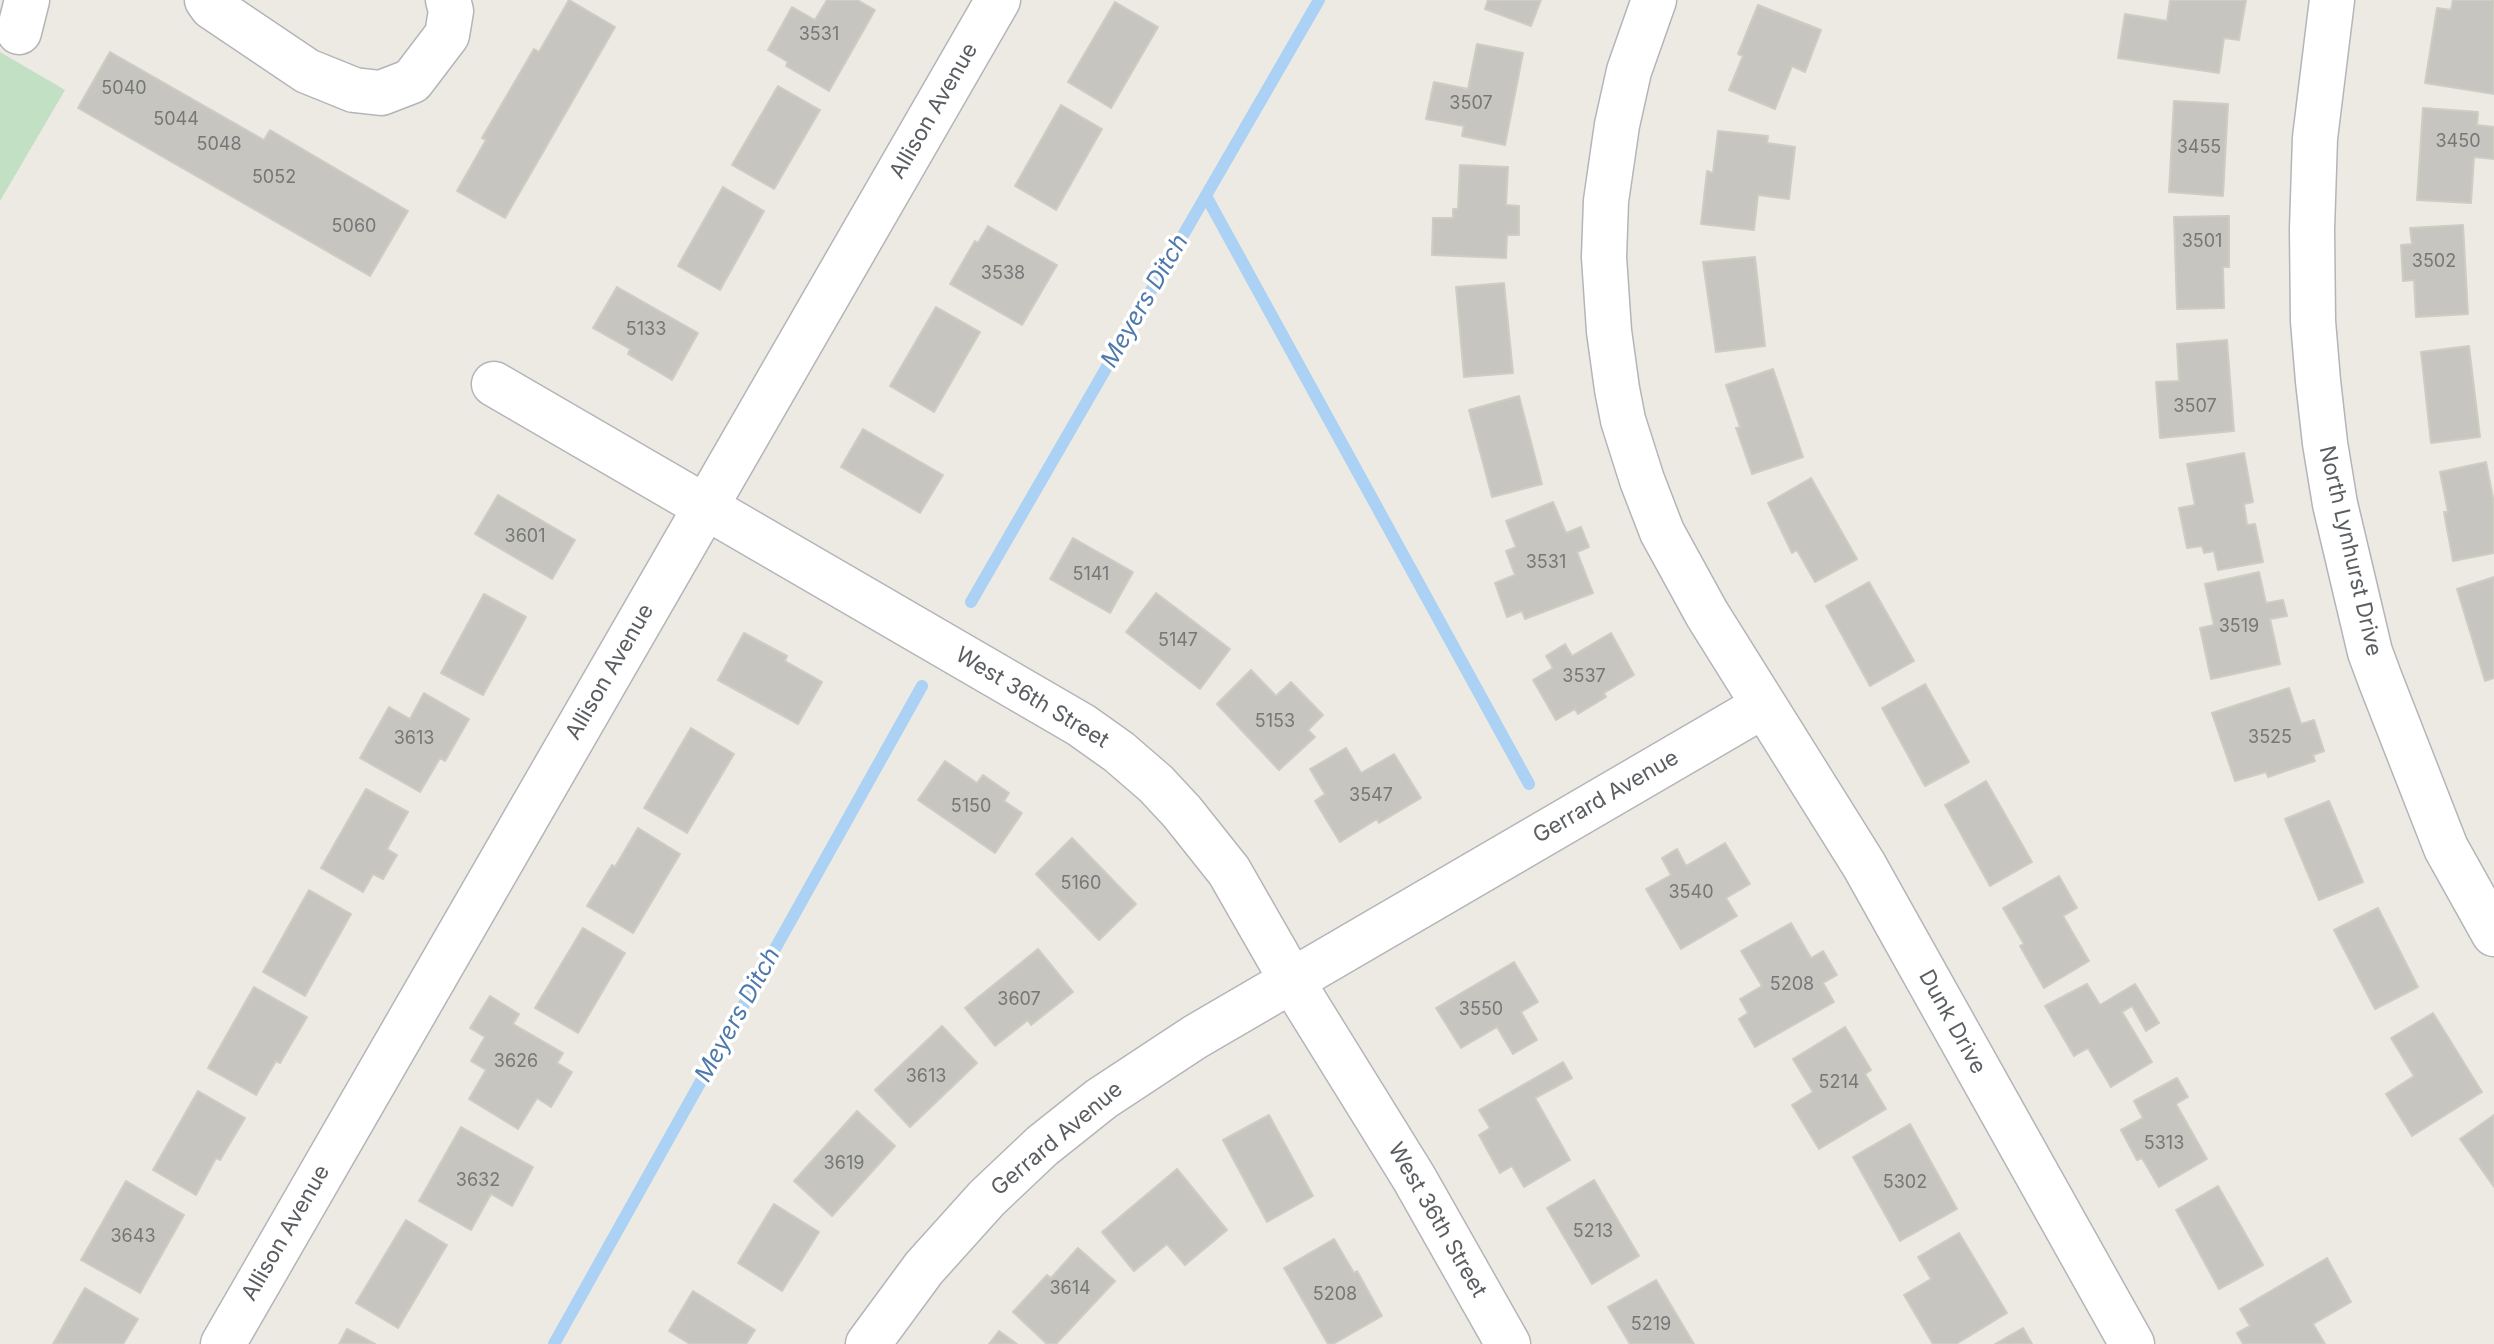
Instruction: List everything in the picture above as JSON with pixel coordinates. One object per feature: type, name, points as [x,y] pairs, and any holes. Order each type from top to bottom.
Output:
[{"type":"street","points":[[207,0],[212,7],[307,71],[354,90],[381,93],[412,81],[447,35],[451,11],[448,0]]},
{"type":"street","name":"Allison Avenue","points":[[223,1344],[998,0]]},
{"type":"street","points":[[1654,0],[1624,90],[1606,201],[1606,294],[1617,389],[1630,444],[1662,532],[1763,706]]},
{"type":"street","name":"North Lynhurst Drive","points":[[2332,0],[2315,138],[2312,229],[2313,321],[2318,381],[2335,504],[2370,652],[2446,848],[2494,934]]},
{"type":"street","name":"West 36th Street","points":[[494,384],[1081,725],[1119,752],[1169,798],[1229,871],[1292,981],[1414,1178],[1508,1344]]},
{"type":"street","name":"Gerrard Avenue","points":[[868,1344],[948,1240],[987,1198],[1042,1146],[1101,1099],[1184,1044],[1763,706]]},
{"type":"street","name":"Dunk Drive","points":[[1763,706],[1864,865],[2132,1344]]},
{"type":"green space","points":[[0,52],[65,90],[0,201]]},
{"type":"building","points":[[569,0],[615,27],[505,218],[457,191],[486,140],[482,138],[534,49],[539,52]]},
{"type":"building","points":[[827,0],[857,0],[875,10],[829,91],[786,66],[788,62],[768,50],[792,7],[815,20]]},
{"type":"building","points":[[1488,0],[1541,0],[1531,26],[1485,9]]},
{"type":"building","points":[[2170,0],[2246,0],[2239,40],[2224,38],[2219,73],[2118,58],[2125,14],[2167,21]]},
{"type":"building","points":[[2453,0],[2494,0],[2494,94],[2425,83],[2437,8],[2451,10]]},
{"type":"building","points":[[1115,2],[1158,27],[1111,108],[1068,82]]},
{"type":"building","points":[[1758,5],[1821,30],[1805,72],[1792,66],[1775,109],[1729,90],[1743,56],[1738,54]]},
{"type":"building","points":[[1477,44],[1523,53],[1505,145],[1462,136],[1464,126],[1426,119],[1434,82],[1468,89]]},
{"type":"building","points":[[110,52],[264,140],[270,130],[408,211],[370,276],[78,108]]},
{"type":"building","points":[[778,86],[820,110],[774,189],[732,165]]},
{"type":"building","points":[[2174,101],[2228,104],[2223,196],[2169,192]]},
{"type":"building","points":[[1061,105],[1102,129],[1056,210],[1015,186]]},
{"type":"building","points":[[2423,108],[2478,112],[2477,125],[2494,127],[2494,159],[2474,157],[2471,203],[2417,200]]},
{"type":"building","points":[[1718,131],[1768,136],[1767,143],[1795,147],[1789,199],[1758,195],[1754,230],[1701,224],[1707,171],[1713,173]]},
{"type":"building","points":[[1460,165],[1508,167],[1506,205],[1519,206],[1519,235],[1507,235],[1506,258],[1432,255],[1433,218],[1453,218],[1453,209],[1458,209]]},
{"type":"building","points":[[723,187],[764,211],[720,290],[678,266]]},
{"type":"building","points":[[2229,216],[2229,267],[2223,267],[2224,308],[2177,309],[2174,217]]},
{"type":"building","points":[[2463,225],[2468,314],[2416,317],[2414,280],[2403,281],[2401,245],[2412,244],[2410,228]]},
{"type":"building","points":[[988,226],[1057,265],[1022,325],[950,284],[975,241],[978,243]]},
{"type":"building","points":[[1755,257],[1765,346],[1716,352],[1703,262]]},
{"type":"building","points":[[1504,283],[1513,373],[1464,377],[1456,287]]},
{"type":"building","points":[[617,287],[698,333],[672,380],[628,354],[630,349],[593,328]]},
{"type":"building","points":[[936,307],[980,332],[934,412],[890,386]]},
{"type":"building","points":[[2227,340],[2234,431],[2160,438],[2156,382],[2179,381],[2177,344]]},
{"type":"building","points":[[2469,346],[2480,437],[2431,443],[2421,352]]},
{"type":"building","points":[[1773,369],[1803,457],[1752,474],[1736,428],[1740,427],[1726,385]]},
{"type":"building","points":[[1519,396],[1542,484],[1492,497],[1469,410]]},
{"type":"building","points":[[863,429],[943,475],[920,513],[841,467]]},
{"type":"building","points":[[2244,453],[2253,502],[2244,504],[2247,525],[2255,524],[2263,562],[2218,570],[2214,551],[2204,553],[2202,546],[2187,548],[2179,508],[2195,505],[2187,464]]},
{"type":"building","points":[[2486,462],[2494,503],[2494,553],[2453,561],[2440,472]]},
{"type":"building","points":[[1811,478],[1857,559],[1815,582],[1797,550],[1792,553],[1768,503]]},
{"type":"building","points":[[498,495],[575,540],[552,579],[475,534]]},
{"type":"building","points":[[1553,502],[1566,533],[1581,527],[1589,547],[1577,552],[1593,593],[1525,619],[1522,611],[1507,617],[1495,583],[1515,575],[1506,551],[1516,547],[1506,521]]},
{"type":"building","points":[[1073,538],[1133,572],[1110,613],[1050,579]]},
{"type":"building","points":[[2259,572],[2266,603],[2283,600],[2287,616],[2270,619],[2280,664],[2211,679],[2200,628],[2214,625],[2205,584]]},
{"type":"building","points":[[2494,577],[2494,678],[2485,681],[2457,589]]},
{"type":"building","points":[[1869,582],[1914,661],[1870,686],[1826,606]]},
{"type":"building","points":[[1156,593],[1230,649],[1200,689],[1126,632]]},
{"type":"building","points":[[484,594],[526,617],[483,695],[441,673]]},
{"type":"building","points":[[744,633],[787,656],[785,661],[822,682],[798,724],[718,680]]},
{"type":"building","points":[[1611,633],[1634,675],[1578,714],[1575,709],[1556,720],[1533,680],[1553,668],[1546,656],[1565,644],[1572,656]]},
{"type":"building","points":[[1251,670],[1276,696],[1291,682],[1323,715],[1308,730],[1315,737],[1279,770],[1217,704]]},
{"type":"building","points":[[1925,684],[1969,762],[1925,786],[1882,708]]},
{"type":"building","points":[[2289,688],[2301,724],[2314,720],[2324,751],[2313,755],[2315,761],[2268,777],[2266,772],[2235,781],[2212,713]]},
{"type":"building","points":[[424,693],[469,719],[445,761],[440,758],[420,792],[360,758],[389,707],[410,719]]},
{"type":"building","points":[[691,728],[734,754],[687,833],[644,808]]},
{"type":"building","points":[[1346,748],[1361,773],[1394,754],[1421,798],[1379,823],[1377,819],[1340,842],[1315,801],[1325,794],[1310,769]]},
{"type":"building","points":[[945,761],[977,783],[983,775],[1009,793],[1004,801],[1022,813],[995,853],[918,800]]},
{"type":"building","points":[[1986,781],[2032,862],[1990,886],[1945,805]]},
{"type":"building","points":[[366,789],[408,812],[387,849],[397,855],[383,879],[373,874],[363,892],[321,868]]},
{"type":"building","points":[[2329,801],[2363,882],[2319,900],[2285,819]]},
{"type":"building","points":[[638,828],[680,854],[633,933],[587,906]]},
{"type":"building","points":[[1072,838],[1136,904],[1099,940],[1036,874]]},
{"type":"building","points":[[1725,843],[1750,884],[1726,898],[1737,916],[1681,949],[1646,889],[1671,875],[1662,858],[1677,849],[1686,866]]},
{"type":"building","points":[[2059,876],[2077,908],[2063,916],[2089,961],[2044,988],[2003,908]]},
{"type":"building","points":[[309,890],[351,914],[305,996],[263,972]]},
{"type":"building","points":[[2378,908],[2418,987],[2375,1009],[2334,930]]},
{"type":"building","points":[[1791,923],[1811,958],[1823,951],[1837,975],[1823,983],[1834,1002],[1755,1047],[1739,1019],[1748,1013],[1740,999],[1762,986],[1741,951]]},
{"type":"building","points":[[583,928],[625,953],[578,1033],[535,1008]]},
{"type":"building","points":[[1038,949],[1073,992],[1031,1025],[1028,1020],[995,1046],[965,1008]]},
{"type":"building","points":[[1514,962],[1538,1002],[1521,1012],[1537,1040],[1513,1054],[1497,1027],[1461,1048],[1436,1008]]},
{"type":"building","points":[[2087,984],[2100,1005],[2135,984],[2159,1023],[2146,1031],[2132,1006],[2122,1012],[2152,1062],[2111,1087],[2088,1048],[2074,1056],[2045,1006]]},
{"type":"building","points":[[254,987],[307,1017],[280,1063],[276,1061],[256,1095],[208,1068]]},
{"type":"building","points":[[490,996],[519,1014],[513,1024],[563,1053],[557,1063],[572,1072],[551,1107],[537,1098],[518,1129],[469,1099],[486,1070],[471,1061],[485,1037],[470,1028]]},
{"type":"building","points":[[2433,1013],[2482,1092],[2412,1136],[2386,1094],[2414,1076],[2391,1038]]},
{"type":"building","points":[[942,1026],[977,1063],[910,1127],[875,1090]]},
{"type":"building","points":[[1845,1027],[1871,1070],[1865,1074],[1886,1109],[1819,1149],[1792,1105],[1813,1092],[1793,1059]]},
{"type":"building","points":[[1563,1062],[1572,1078],[1535,1098],[1570,1160],[1524,1187],[1512,1166],[1500,1173],[1479,1135],[1490,1128],[1479,1110]]},
{"type":"building","points":[[2177,1078],[2188,1097],[2176,1104],[2207,1159],[2159,1187],[2142,1158],[2137,1160],[2121,1130],[2143,1118],[2134,1101]]},
{"type":"building","points":[[198,1091],[245,1118],[220,1160],[216,1158],[196,1195],[153,1170]]},
{"type":"building","points":[[857,1111],[895,1146],[832,1216],[794,1181]]},
{"type":"building","points":[[1269,1115],[1313,1196],[1267,1222],[1223,1140]]},
{"type":"building","points":[[2494,1115],[2494,1187],[2460,1139]]},
{"type":"building","points":[[1910,1124],[1957,1209],[1900,1241],[1853,1157]]},
{"type":"building","points":[[461,1127],[533,1167],[512,1206],[491,1194],[471,1230],[419,1201]]},
{"type":"building","points":[[1177,1169],[1227,1230],[1185,1265],[1167,1244],[1134,1271],[1102,1232]]},
{"type":"building","points":[[1594,1180],[1639,1256],[1592,1284],[1547,1208]]},
{"type":"building","points":[[126,1181],[184,1215],[140,1293],[81,1260]]},
{"type":"building","points":[[2218,1186],[2263,1265],[2219,1289],[2176,1210]]},
{"type":"building","points":[[774,1204],[819,1232],[782,1291],[738,1263]]},
{"type":"building","points":[[406,1220],[447,1245],[398,1328],[356,1303]]},
{"type":"building","points":[[1959,1233],[2007,1313],[1956,1344],[1933,1344],[1904,1295],[1931,1279],[1918,1257]]},
{"type":"building","points":[[1334,1239],[1354,1273],[1357,1271],[1382,1316],[1328,1344],[1284,1268]]},
{"type":"building","points":[[1078,1248],[1115,1281],[1056,1344],[1047,1344],[1013,1312],[1047,1275],[1051,1278]]},
{"type":"building","points":[[2327,1258],[2351,1302],[2313,1324],[2325,1344],[2243,1344],[2237,1333],[2250,1326],[2240,1309]]},
{"type":"building","points":[[1656,1280],[1694,1344],[1630,1344],[1608,1307]]},
{"type":"building","points":[[85,1288],[138,1319],[123,1344],[53,1344]]},
{"type":"building","points":[[693,1291],[755,1330],[746,1344],[690,1344],[669,1331]]},
{"type":"building","points":[[2023,1328],[2032,1344],[1995,1344]]},
{"type":"building","points":[[347,1329],[375,1344],[339,1344]]},
{"type":"building","points":[[999,1331],[1017,1344],[989,1344]]},
{"type":"waterway","name":"Meyers Ditch","points":[[971,602],[1319,0]]},
{"type":"waterway","points":[[1206,196],[1529,784]]},
{"type":"waterway","name":"Meyers Ditch","points":[[554,1344],[922,686]]}]
